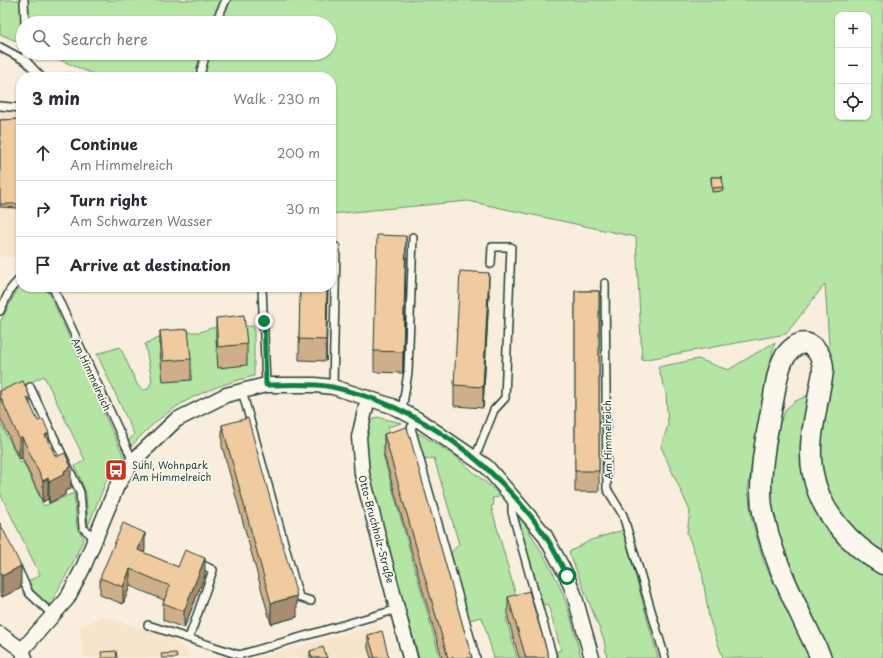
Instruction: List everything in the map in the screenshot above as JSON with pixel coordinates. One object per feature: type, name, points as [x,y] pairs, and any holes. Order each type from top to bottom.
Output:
[{"type":"main road","points":[[821,658],[775,554],[762,507],[763,464],[776,384],[784,357],[791,349],[798,345],[808,344],[818,351],[823,368],[812,431],[811,451],[813,475],[818,494],[836,523],[845,533],[883,564]]},
{"type":"street","points":[[0,634],[23,654],[67,599],[83,568],[117,486],[133,462],[176,420],[226,395],[266,385],[315,385],[333,388],[368,398],[402,411],[417,419],[487,467],[544,534],[567,576],[578,602],[592,658]]},
{"type":"street","name":"Otto-Bruchholz-Straße","points":[[368,398],[359,436],[362,474],[410,658]]},
{"type":"lane","points":[[24,0],[25,16]]},
{"type":"lane","points":[[218,16],[226,0]]},
{"type":"lane","points":[[0,47],[16,53]]},
{"type":"lane","points":[[28,60],[37,72]]},
{"type":"lane","points":[[201,72],[204,60]]},
{"type":"lane","points":[[0,106],[16,108]]},
{"type":"lane","points":[[402,411],[408,372],[413,237]]},
{"type":"lane","points":[[475,458],[494,410],[505,398],[511,247],[492,247],[491,264]]},
{"type":"lane","points":[[0,310],[10,290],[16,283]]},
{"type":"lane","name":"Am Himmelreich","points":[[605,283],[607,489],[623,515],[665,658]]},
{"type":"lane","name":"Am Himmelreich","points":[[55,292],[133,462]]},
{"type":"lane","points":[[262,292],[266,385]]},
{"type":"lane","points":[[333,388],[335,292]]},
{"type":"lane","points":[[30,387],[80,492],[83,528],[95,538]]},
{"type":"lane","points":[[242,391],[299,597],[311,601]]},
{"type":"lane","points":[[417,419],[411,428],[476,658]]},
{"type":"lane","points":[[512,495],[512,512],[553,658]]},
{"type":"lane","points":[[189,638],[214,570],[190,559]]},
{"type":"lane","points":[[14,561],[29,593],[54,616]]},
{"type":"lane","points":[[148,625],[240,655],[398,609]]},
{"type":"shaded area","points":[[0,112],[16,113],[16,258],[0,256]]},
{"type":"shaded area","points":[[104,616],[168,637],[185,649],[190,658],[88,658],[83,656],[80,627]]},
{"type":"shaded area","points":[[379,625],[390,658],[256,658]]},
{"type":"green space","points":[[0,0],[883,0],[883,554],[841,519],[825,491],[819,450],[830,359],[825,284],[786,334],[642,360],[636,237],[468,201],[336,214],[336,72],[88,72],[60,60],[336,60],[336,16],[16,16],[16,41],[0,34]]},
{"type":"green space","points":[[16,292],[47,292],[124,457],[107,479],[88,526],[86,493],[75,466],[85,460],[44,376],[14,390],[0,412],[0,322]]},
{"type":"green space","points":[[254,326],[254,376],[217,387],[186,401],[157,421],[129,449],[127,443],[134,434],[97,354],[120,347],[138,386],[144,390],[148,389],[152,381],[145,344],[173,332],[200,332],[211,328]]},
{"type":"green space","points":[[775,342],[765,384],[748,490],[752,521],[764,562],[810,658],[723,658],[709,618],[702,572],[687,533],[690,511],[661,447],[668,425],[666,393],[658,367],[698,359],[728,370]]},
{"type":"green space","points":[[810,394],[802,452],[874,570],[883,575],[883,658],[830,658],[786,558],[773,517],[769,488],[773,439],[786,409],[794,402]]},
{"type":"green space","points":[[377,417],[402,423],[388,427],[391,439],[400,449],[383,455],[440,658],[419,658],[367,477],[365,442],[367,430],[371,421]]},
{"type":"green space","points":[[0,422],[20,463],[23,462],[44,506],[74,493],[77,528],[84,538],[72,565],[49,606],[35,595],[29,581],[40,575],[0,493]]},
{"type":"green space","points":[[419,433],[455,456],[498,493],[499,497],[492,498],[494,505],[491,506],[521,614],[506,618],[517,658],[494,658],[482,617],[469,620],[451,553],[459,544],[434,458],[425,460],[417,437]]},
{"type":"green space","points":[[521,518],[547,561],[564,596],[581,658],[558,658],[556,652],[561,650],[548,604],[543,605],[519,522]]},
{"type":"green space","points":[[623,530],[658,658],[607,658],[604,640],[569,552],[591,540]]},
{"type":"building","points":[[16,119],[16,204],[0,204],[0,120]]},
{"type":"building","points":[[711,177],[722,177],[723,187],[712,188]]},
{"type":"building","points":[[377,235],[406,236],[403,352],[374,351]]},
{"type":"building","points":[[460,271],[489,273],[483,387],[454,385]]},
{"type":"building","points":[[575,291],[599,291],[599,471],[575,471]]},
{"type":"building","points":[[300,292],[327,292],[326,340],[299,339]]},
{"type":"building","points":[[244,315],[247,344],[218,347],[216,318]]},
{"type":"building","points":[[188,329],[191,359],[163,361],[160,331]]},
{"type":"building","points":[[23,381],[30,397],[27,398],[38,421],[43,419],[49,433],[45,435],[56,457],[65,453],[71,467],[64,471],[65,474],[49,482],[48,478],[43,481],[22,437],[19,438],[0,396],[0,391]]},
{"type":"building","points":[[248,418],[297,596],[271,603],[222,425]]},
{"type":"building","points":[[407,427],[472,658],[448,658],[384,434]]},
{"type":"building","points":[[0,523],[21,566],[2,576],[0,572]]},
{"type":"building","points":[[123,523],[145,533],[138,550],[178,567],[185,550],[205,558],[184,611],[163,603],[170,586],[130,569],[123,587],[100,578]]},
{"type":"building","points":[[529,591],[549,658],[526,658],[508,597]]},
{"type":"building","points":[[382,631],[389,658],[375,658],[368,635]]},
{"type":"building","points":[[323,647],[327,658],[312,658],[310,651]]},
{"type":"building","points":[[116,651],[117,658],[102,658],[101,652]]},
{"type":"building","points":[[176,653],[177,658],[162,658],[161,654]]},
{"type":"place","name":"Suhl, Wohnpark Am Himmelreich","points":[[116,470]]},
{"type":"route","points":[[264,321],[266,385],[315,385],[333,388],[392,406],[417,419],[460,447],[487,467],[544,534],[567,576]]}]
